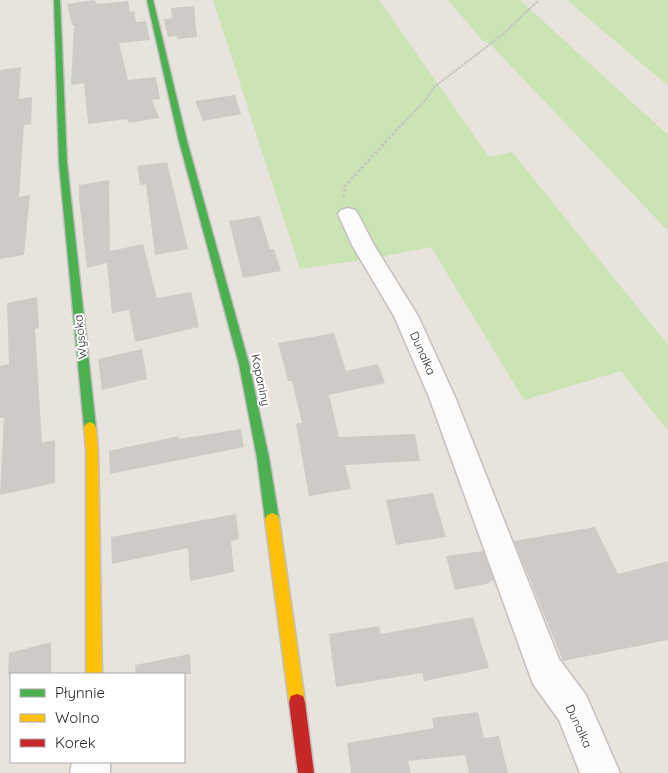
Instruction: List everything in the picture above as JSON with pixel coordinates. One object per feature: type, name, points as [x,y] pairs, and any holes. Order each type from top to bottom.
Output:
[{"type":"street","name":"Wysoka","points":[[57,0],[63,163],[92,450],[94,673]]},
{"type":"street","name":"Kopaniny","points":[[150,0],[183,141],[244,364],[263,458],[306,773]]},
{"type":"street","name":"Dunalka","points":[[348,214],[363,245],[406,316],[442,397],[546,671],[573,708],[600,773]]},
{"type":"path","points":[[348,214],[345,204],[345,186],[427,98],[434,87],[510,30],[528,14],[539,0]]},
{"type":"green space","points":[[213,0],[379,0],[489,157],[512,152],[668,345],[668,431],[621,371],[524,400],[431,247],[300,269]]},
{"type":"green space","points":[[448,0],[520,0],[668,135],[668,231],[490,44],[482,40]]},
{"type":"green space","points":[[567,0],[668,0],[668,86]]},
{"type":"building","points":[[94,0],[97,4],[128,1],[130,12],[134,11],[136,22],[146,21],[150,40],[119,43],[128,80],[156,77],[160,99],[152,100],[159,118],[129,123],[127,119],[88,124],[84,83],[71,85],[74,25],[72,25],[67,4]]},
{"type":"building","points":[[194,6],[197,37],[177,39],[177,36],[168,37],[164,19],[172,18],[171,8]]},
{"type":"building","points":[[21,67],[19,99],[32,97],[31,124],[24,125],[19,197],[30,195],[24,255],[0,259],[0,70]]},
{"type":"building","points":[[235,95],[241,114],[203,121],[195,101]]},
{"type":"building","points":[[167,162],[188,249],[155,255],[146,184],[140,185],[137,166]]},
{"type":"building","points":[[109,180],[110,251],[143,244],[157,298],[191,292],[199,327],[135,342],[129,310],[112,313],[107,263],[87,268],[79,198],[79,185]]},
{"type":"building","points":[[260,216],[270,249],[274,249],[281,271],[243,278],[229,221]]},
{"type":"building","points":[[37,297],[39,328],[35,329],[42,443],[55,440],[55,483],[0,495],[4,418],[0,418],[0,366],[9,364],[7,303]]},
{"type":"building","points":[[334,333],[346,371],[378,364],[385,383],[329,395],[339,437],[415,434],[420,461],[345,465],[351,489],[309,496],[296,424],[302,423],[292,381],[288,381],[278,343]]},
{"type":"building","points":[[142,349],[147,379],[102,390],[98,359]]},
{"type":"building","points":[[241,429],[244,447],[110,474],[109,451],[179,436],[179,439]]},
{"type":"building","points":[[433,493],[446,537],[396,545],[386,500]]},
{"type":"building","points":[[236,514],[239,539],[231,541],[234,572],[190,581],[188,548],[112,564],[111,537]]},
{"type":"building","points":[[595,527],[618,574],[668,561],[668,640],[563,661],[514,541]]},
{"type":"building","points":[[483,551],[494,581],[455,590],[446,556]]},
{"type":"building","points":[[473,617],[489,668],[424,681],[422,673],[336,687],[329,634],[379,626],[381,634]]},
{"type":"building","points":[[51,642],[51,673],[8,674],[9,653]]},
{"type":"building","points":[[190,654],[191,674],[136,673],[135,665]]},
{"type":"building","points":[[478,712],[484,738],[499,736],[508,773],[469,773],[465,755],[408,761],[411,773],[351,773],[347,743],[434,728],[432,718]]},
{"type":"traffic: fast","points":[[57,0],[63,163],[90,427]]},
{"type":"traffic: fast","points":[[150,0],[183,141],[244,364],[263,458],[272,519]]},
{"type":"traffic: slow","points":[[90,427],[92,450],[94,673]]},
{"type":"traffic: slow","points":[[272,519],[297,702]]},
{"type":"traffic: jam","points":[[297,702],[306,773]]}]
